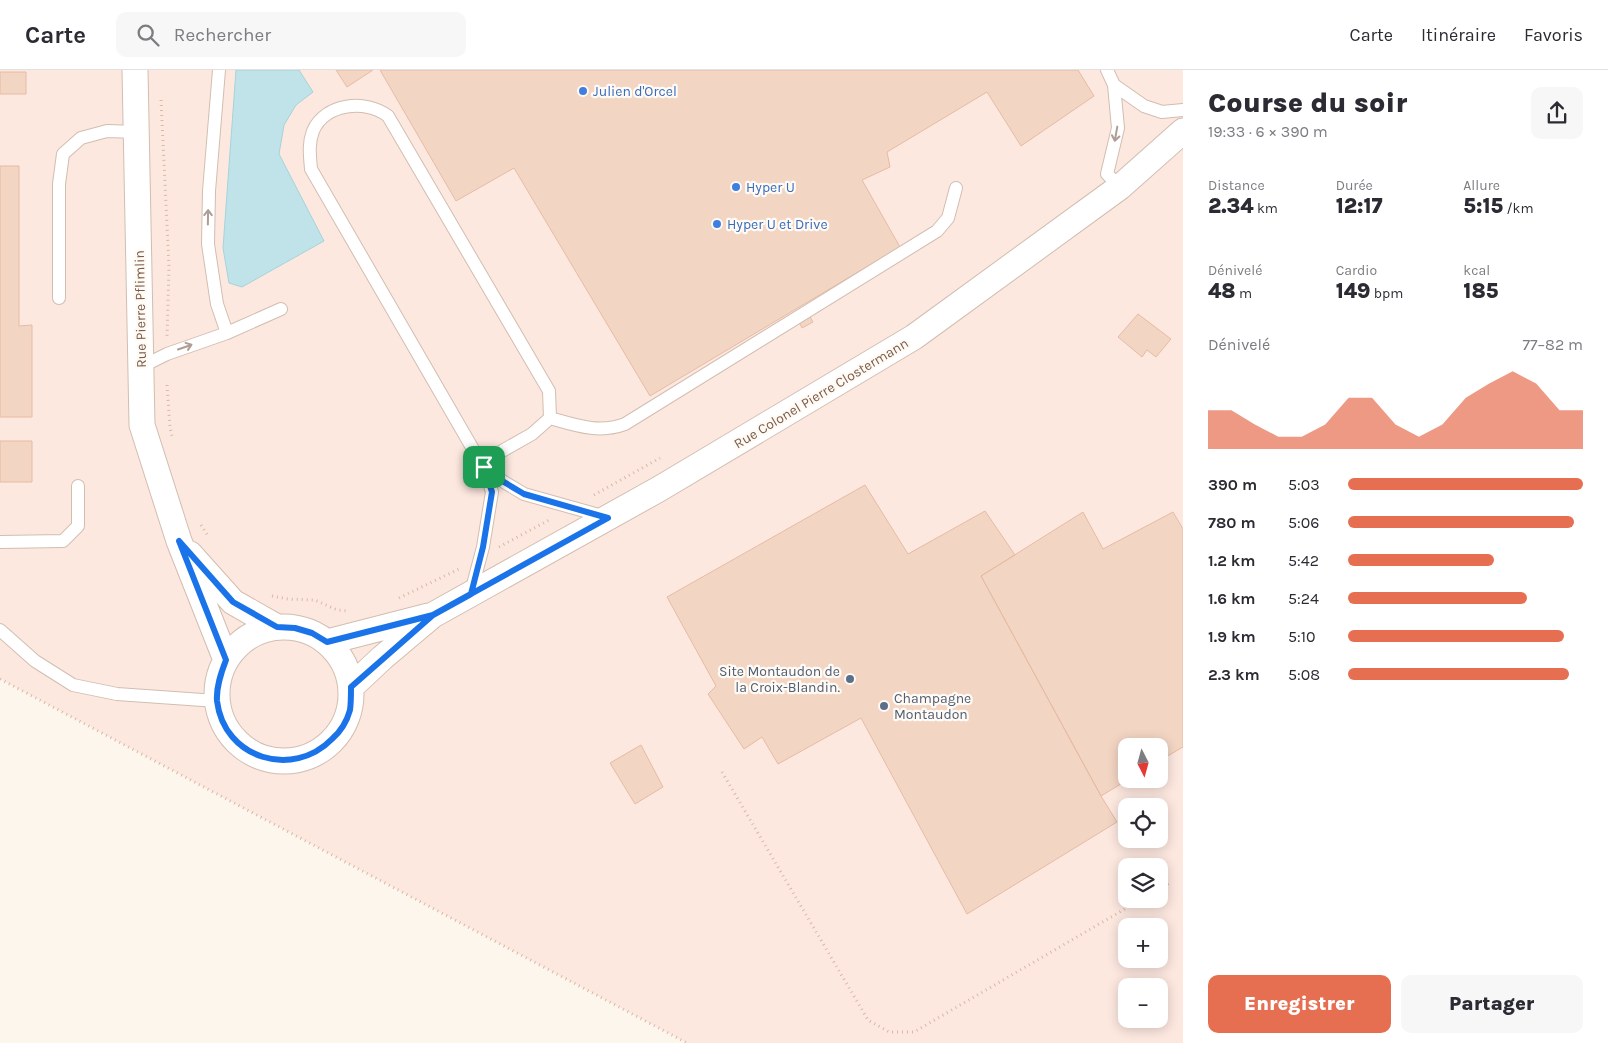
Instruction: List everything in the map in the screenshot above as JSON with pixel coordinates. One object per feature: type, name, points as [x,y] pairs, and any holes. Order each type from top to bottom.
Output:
[{"type":"street","name":"Rue Pierre Pflimlin","points":[[135,70],[142,426],[179,541],[226,660]]},
{"type":"street","name":"Rue Colonel Pierre Clostermann","points":[[351,687],[433,615],[659,490],[914,337],[1120,187],[1183,131]]},
{"type":"street","name":"Rue Pierre Pflimlin","points":[[179,541],[233,602],[277,627]]},
{"type":"street","name":"Rue Colonel Pierre Clostermann","points":[[327,642],[433,615]]},
{"type":"street","points":[[277,627],[295,628],[312,633],[327,642],[339,654],[347,670],[351,687],[350,710],[340,732],[324,748],[302,759],[279,761],[256,755],[237,742],[223,723],[217,701],[218,680],[226,660],[239,644],[256,632],[277,627]]},
{"type":"lane","points":[[219,70],[209,191],[208,244],[217,304],[228,333]]},
{"type":"lane","points":[[1107,70],[1114,85],[1118,128],[1107,174],[1120,187]]},
{"type":"lane","points":[[1114,85],[1144,106],[1162,112],[1183,110]]},
{"type":"lane","points":[[471,594],[482,552],[492,492],[482,465],[311,169],[309,149],[313,130],[324,117],[342,107],[361,106],[380,110],[388,116],[549,391],[550,418]]},
{"type":"lane","points":[[59,298],[59,184],[63,154],[81,138],[106,131],[136,132]]},
{"type":"lane","points":[[550,418],[594,430],[615,428],[625,424],[937,231],[948,218],[956,188]]},
{"type":"lane","points":[[141,367],[167,354],[228,333],[281,309]]},
{"type":"lane","points":[[482,465],[532,434],[550,418]]},
{"type":"lane","points":[[482,465],[524,494],[608,518]]},
{"type":"lane","points":[[0,542],[63,542],[78,526],[78,486]]},
{"type":"lane","points":[[0,630],[35,661],[73,685],[117,694],[217,701]]},
{"type":"path","points":[[0,680],[687,1043]]},
{"type":"path","points":[[722,772],[868,1020],[888,1032],[914,1032],[1127,908]]},
{"type":"shaded area","points":[[0,70],[1183,70],[1183,1043],[687,1043],[0,679]]},
{"type":"water","points":[[236,70],[299,70],[313,92],[296,105],[284,125],[279,154],[324,241],[242,287],[229,283],[223,248]]},
{"type":"building","points":[[336,70],[373,70],[347,87]]},
{"type":"building","name":"Hyper U et Drive","points":[[380,70],[1078,70],[1094,96],[1021,146],[987,92],[887,152],[890,167],[862,180],[900,247],[650,396],[514,168],[456,201]]},
{"type":"building","points":[[0,72],[26,72],[26,94],[0,94]]},
{"type":"building","points":[[0,166],[19,166],[19,326],[32,325],[32,417],[0,417]]},
{"type":"building","points":[[1138,314],[1171,339],[1156,357],[1147,350],[1142,357],[1118,337]]},
{"type":"building","points":[[809,315],[813,322],[802,328],[799,322]]},
{"type":"building","points":[[0,441],[32,441],[32,482],[0,482]]},
{"type":"building","name":"Champagne Montaudon","points":[[865,485],[908,554],[985,511],[1015,555],[981,576],[1117,822],[967,914],[861,718],[778,764],[762,737],[744,749],[708,694],[716,686],[667,597]]},
{"type":"building","points":[[1083,512],[1103,549],[1173,512],[1183,529],[1183,747],[1168,756],[1168,738],[1118,738],[1118,786],[1101,796],[981,576]]},
{"type":"building","points":[[641,745],[663,787],[635,804],[610,763]]},
{"type":"place","name":"Julien d'Orcel","points":[[583,91]]},
{"type":"place","name":"Hyper U","points":[[736,187]]},
{"type":"place","name":"Hyper U et Drive","points":[[717,224]]},
{"type":"place","name":"Site Montaudon de la Croix-Blandin.","points":[[850,679]]},
{"type":"place","name":"Champagne Montaudon","points":[[884,706]]},
{"type":"route","points":[[484,467],[492,492],[486,534],[481,557],[471,594],[433,615],[327,642],[312,633],[295,628],[277,627],[233,602],[179,541],[226,660],[218,680],[217,701],[223,723],[237,742],[256,755],[279,761],[302,759],[324,748],[340,732],[350,710],[351,687],[433,615],[608,518],[524,494],[484,467]]}]
